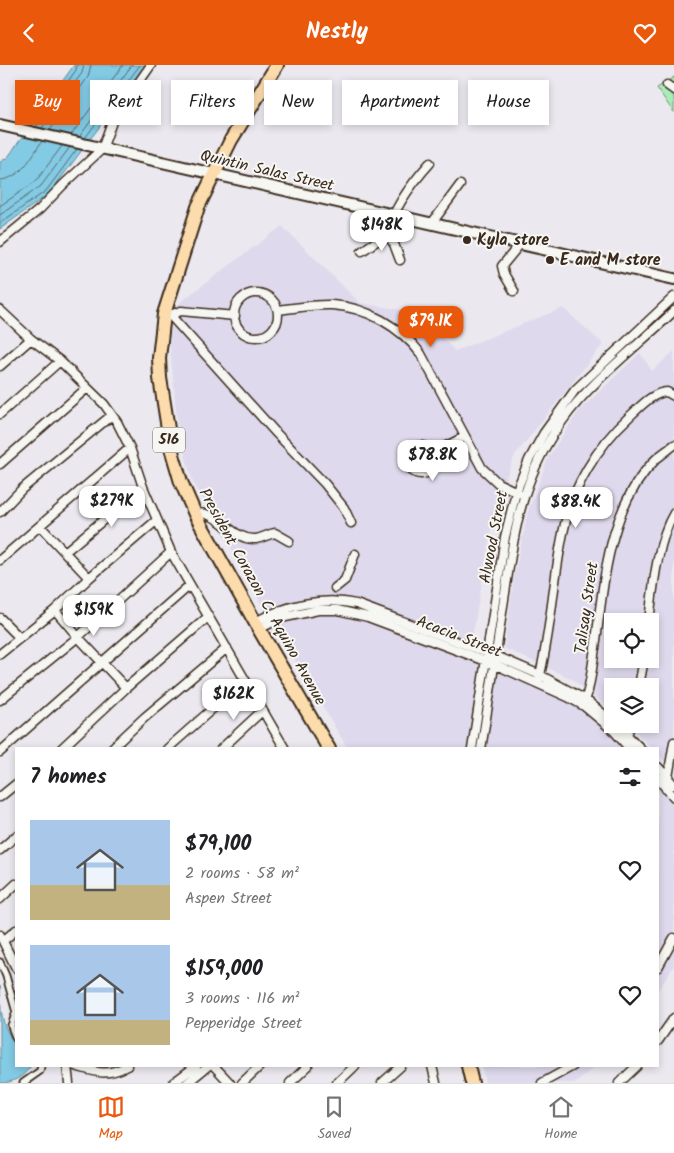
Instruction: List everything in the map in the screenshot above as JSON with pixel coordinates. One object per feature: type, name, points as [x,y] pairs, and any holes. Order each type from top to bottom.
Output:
[{"type":"highway","name":"President Corazon C. Aquino Avenue","points":[[277,65],[231,140],[198,207],[167,314],[159,358],[164,412],[175,464],[195,514],[328,747]]},
{"type":"highway","points":[[468,1067],[472,1083]]},
{"type":"main road","name":"Quintin Salas Street","points":[[3,125],[674,279]]},
{"type":"street","points":[[0,243],[40,209],[98,148],[113,119],[150,65]]},
{"type":"street","points":[[362,251],[387,234],[393,214],[420,174],[430,163]]},
{"type":"street","points":[[432,223],[460,185]]},
{"type":"street","points":[[387,234],[394,244],[400,259]]},
{"type":"street","points":[[514,291],[504,274],[502,266],[520,243]]},
{"type":"street","points":[[253,293],[266,295],[272,299],[278,310],[274,329],[263,336],[256,337],[244,333],[239,329],[235,317],[238,304],[247,295],[253,293]]},
{"type":"street","name":"Alwood Street","points":[[472,747],[514,536],[520,494],[529,460],[544,433],[575,390],[674,297]]},
{"type":"street","points":[[278,310],[330,305],[342,306],[371,315],[400,332],[412,342],[421,354],[477,461],[488,475],[498,483],[520,494]]},
{"type":"street","points":[[235,317],[184,311],[167,314],[230,379],[266,422],[325,484],[344,508],[351,523]]},
{"type":"street","name":"Alwood Street","points":[[520,494],[563,419],[612,368],[674,311]]},
{"type":"street","points":[[1,312],[31,339],[60,361],[104,404],[117,422],[130,449],[156,520],[171,552],[262,711],[284,745]]},
{"type":"street","points":[[652,317],[660,325]]},
{"type":"street","points":[[0,366],[31,339]]},
{"type":"street","points":[[0,414],[60,361]]},
{"type":"street","points":[[0,464],[87,387]]},
{"type":"street","points":[[538,684],[563,532],[578,487],[594,459],[621,424],[660,393],[671,394]]},
{"type":"street","points":[[0,512],[22,489],[112,415]]},
{"type":"street","points":[[433,453],[464,437]]},
{"type":"street","name":"Talisay Street","points":[[585,703],[592,672],[610,548],[618,523],[635,487],[656,460],[674,445]]},
{"type":"street","points":[[2,555],[40,526],[130,449]]},
{"type":"street","points":[[66,551],[143,487]]},
{"type":"street","points":[[650,613],[664,534],[674,513]]},
{"type":"street","points":[[195,514],[209,514],[226,527],[247,537],[256,539],[275,533],[289,541]]},
{"type":"street","points":[[0,654],[55,610],[88,578],[156,520]]},
{"type":"street","points":[[40,526],[66,551],[88,578]]},
{"type":"street","points":[[0,701],[78,637],[171,552]]},
{"type":"street","points":[[335,589],[345,580],[354,555]]},
{"type":"street","points":[[0,752],[190,585]]},
{"type":"street","points":[[55,610],[126,688]]},
{"type":"street","name":"Acacia Street","points":[[257,625],[305,612],[347,611],[540,675],[604,716]]},
{"type":"street","points":[[63,747],[126,688],[208,617]]},
{"type":"street","points":[[0,618],[20,638]]},
{"type":"street","points":[[113,747],[144,717],[227,649]]},
{"type":"street","name":"Alwood Street","points":[[481,747],[491,658]]},
{"type":"street","name":"Acacia Street","points":[[491,658],[538,684],[585,703],[615,731],[628,747]]},
{"type":"street","points":[[169,747],[245,680]]},
{"type":"street","points":[[223,747],[262,711]]},
{"type":"street","points":[[624,742],[628,735],[639,747]]},
{"type":"street","points":[[669,785],[674,742]]},
{"type":"street","points":[[659,769],[674,797]]},
{"type":"street","points":[[0,797],[15,785]]},
{"type":"street","points":[[0,850],[15,837]]},
{"type":"street","points":[[0,899],[15,885]]},
{"type":"street","points":[[15,931],[2,938],[15,967]]},
{"type":"street","points":[[659,965],[674,938]]},
{"type":"street","points":[[0,962],[15,1008]]},
{"type":"street","points":[[15,1014],[11,1026],[15,1036]]},
{"type":"street","points":[[659,1040],[674,1018]]},
{"type":"street","points":[[23,1083],[40,1071],[41,1067]]},
{"type":"street","points":[[68,1067],[69,1083]]},
{"type":"street","points":[[80,1067],[103,1078],[125,1067]]},
{"type":"street","points":[[173,1083],[195,1067]]},
{"type":"street","points":[[186,1083],[207,1067]]},
{"type":"street","points":[[215,1067],[230,1083]]},
{"type":"street","points":[[242,1083],[259,1067]]},
{"type":"street","points":[[290,1083],[307,1067]]},
{"type":"street","points":[[337,1083],[355,1067]]},
{"type":"street","points":[[382,1083],[400,1067]]},
{"type":"street","points":[[428,1083],[435,1080],[432,1067]]},
{"type":"street","points":[[542,1083],[571,1067]]},
{"type":"street","points":[[619,1083],[636,1067]]},
{"type":"shaded area","points":[[282,226],[360,303],[419,313],[455,351],[563,308],[603,344],[515,455],[496,502],[468,661],[568,701],[604,730],[604,733],[608,733],[614,738],[622,747],[347,747],[261,603],[193,482],[178,431],[169,336],[179,303]]},
{"type":"shaded area","points":[[674,351],[674,771],[659,755],[659,747],[650,747],[637,733],[659,733],[659,678],[604,678],[604,705],[572,679],[504,648],[514,578],[528,511],[549,456],[579,411],[640,353],[652,371]]},
{"type":"shaded area","points":[[659,788],[674,805],[674,966],[659,988]]},
{"type":"shaded area","points":[[482,1067],[594,1067],[576,1083],[485,1083]]},
{"type":"green space","points":[[674,77],[674,113],[657,88]]},
{"type":"water","points":[[74,65],[146,65],[135,80],[90,80],[90,125],[101,125],[49,194],[0,229],[0,162],[8,157],[31,125],[80,125],[80,80],[63,80]]},
{"type":"water","points":[[0,986],[1,1011],[5,1027],[15,1045],[15,1067],[30,1067],[17,1079],[0,1083]]},
{"type":"place","name":"Kyla store","points":[[467,240]]},
{"type":"place","name":"E and M store","points":[[550,260]]}]
